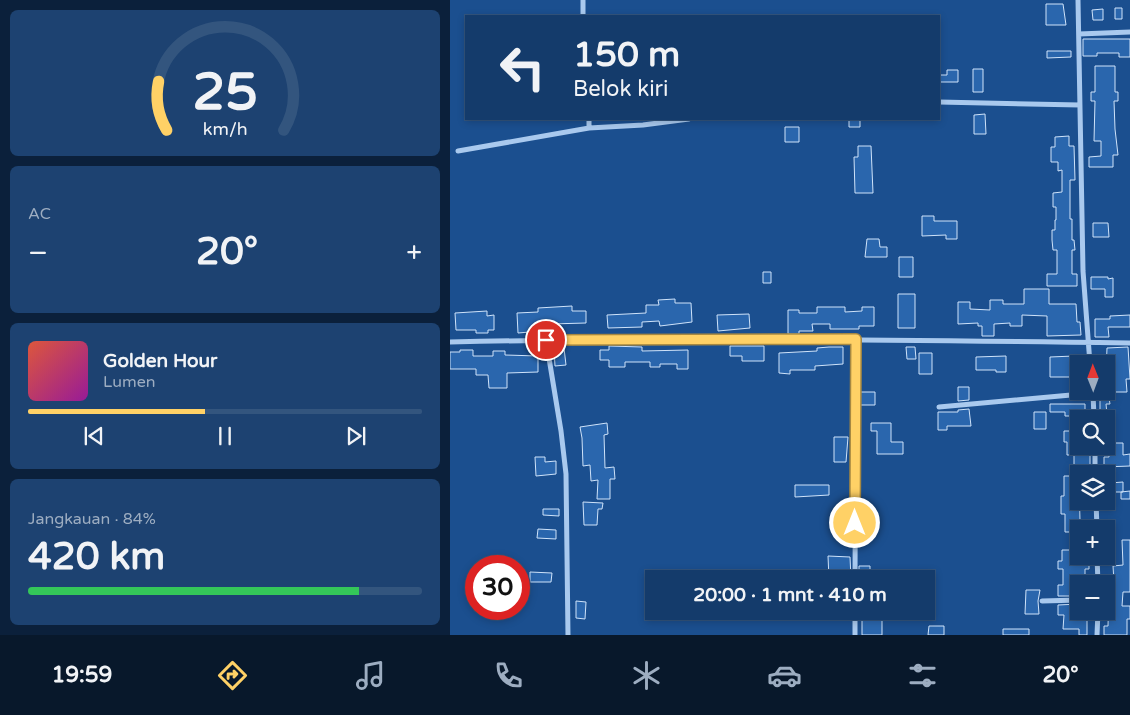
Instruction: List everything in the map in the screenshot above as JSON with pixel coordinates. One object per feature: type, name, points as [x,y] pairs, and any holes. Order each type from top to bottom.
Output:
[{"type":"street","points":[[583,0],[584,15]]},
{"type":"street","points":[[1078,0],[1083,271],[1089,355]]},
{"type":"street","points":[[1079,34],[1130,32]]},
{"type":"street","points":[[940,102],[1080,105]]},
{"type":"street","points":[[589,120],[589,128]]},
{"type":"street","points":[[458,151],[589,128],[643,125],[681,120]]},
{"type":"street","points":[[855,570],[856,339]]},
{"type":"street","points":[[450,342],[856,339],[1130,343]]},
{"type":"street","points":[[546,340],[560,422],[566,474],[568,635]]},
{"type":"street","points":[[939,407],[1070,394]]},
{"type":"street","points":[[1042,601],[1070,600]]},
{"type":"street","points":[[855,620],[855,635]]},
{"type":"street","points":[[1098,620],[1098,635]]},
{"type":"building","points":[[1046,4],[1063,4],[1066,25],[1046,25]]},
{"type":"building","points":[[1115,8],[1122,8],[1122,19],[1115,19]]},
{"type":"building","points":[[1103,9],[1103,20],[1093,20],[1092,10]]},
{"type":"building","points":[[1083,39],[1130,39],[1130,57],[1119,57],[1119,53],[1097,53],[1097,56],[1083,56]]},
{"type":"building","points":[[1047,51],[1071,51],[1071,57],[1047,58]]},
{"type":"building","points":[[1095,66],[1115,66],[1115,92],[1118,92],[1118,101],[1114,101],[1118,155],[1113,155],[1113,167],[1089,167],[1089,157],[1101,156],[1101,141],[1094,141],[1095,101],[1091,101],[1091,92],[1095,92]]},
{"type":"building","points":[[973,69],[983,69],[983,92],[973,92]]},
{"type":"building","points":[[947,70],[958,70],[958,82],[940,82],[940,75],[947,75]]},
{"type":"building","points":[[985,114],[986,134],[974,134],[974,115]]},
{"type":"building","points":[[849,120],[860,120],[860,127],[849,127]]},
{"type":"building","points":[[785,127],[799,127],[799,142],[785,142]]},
{"type":"building","points":[[1069,136],[1069,146],[1074,146],[1075,180],[1070,180],[1070,219],[1072,219],[1072,240],[1074,240],[1075,250],[1072,250],[1072,274],[1077,274],[1077,286],[1047,286],[1047,274],[1057,274],[1057,250],[1053,250],[1052,240],[1052,230],[1055,230],[1056,220],[1056,207],[1053,207],[1053,193],[1062,192],[1062,170],[1058,171],[1058,162],[1051,162],[1051,147],[1055,147],[1055,137]]},
{"type":"building","points":[[858,146],[871,146],[873,193],[855,193],[854,157],[858,157]]},
{"type":"building","points":[[922,216],[934,216],[934,221],[957,221],[957,239],[946,239],[946,235],[922,236]]},
{"type":"building","points":[[1093,223],[1108,223],[1109,237],[1093,237]]},
{"type":"building","points":[[867,239],[879,239],[880,247],[887,247],[887,257],[865,257]]},
{"type":"building","points":[[899,257],[913,257],[913,277],[899,277]]},
{"type":"building","points":[[763,272],[771,272],[771,283],[763,283]]},
{"type":"building","points":[[1091,277],[1113,278],[1113,297],[1105,297],[1105,289],[1091,289]]},
{"type":"building","points":[[1024,289],[1049,289],[1049,304],[1076,304],[1077,322],[1080,322],[1081,335],[1047,336],[1047,316],[1022,315],[1022,326],[1010,326],[1010,323],[994,324],[994,336],[982,336],[982,326],[978,326],[978,323],[958,324],[958,302],[970,302],[970,309],[990,310],[990,300],[1003,300],[1003,304],[1024,304]]},
{"type":"building","points":[[898,294],[915,294],[915,328],[898,328]]},
{"type":"building","points":[[675,299],[675,303],[691,303],[692,322],[660,326],[659,321],[642,322],[642,327],[608,328],[607,315],[646,313],[646,305],[659,305],[658,300]]},
{"type":"building","points":[[572,306],[572,311],[586,311],[586,323],[550,324],[550,328],[530,328],[530,332],[518,333],[517,313],[538,312],[538,308]]},
{"type":"building","points":[[817,307],[845,307],[845,312],[862,311],[862,307],[874,307],[874,326],[859,326],[859,329],[830,329],[830,324],[812,324],[813,331],[799,331],[799,334],[788,334],[788,310],[799,310],[799,313],[817,313]]},
{"type":"building","points":[[487,311],[487,316],[494,315],[494,330],[488,330],[488,333],[476,333],[476,330],[456,330],[455,313]]},
{"type":"building","points":[[749,314],[750,328],[718,331],[717,315]]},
{"type":"building","points":[[1130,315],[1130,327],[1108,327],[1109,337],[1095,337],[1095,319],[1110,319],[1110,316]]},
{"type":"building","points":[[609,346],[642,347],[642,351],[688,350],[688,369],[677,369],[677,364],[660,364],[660,367],[650,367],[650,362],[625,362],[625,367],[609,367],[609,360],[600,360],[600,350],[609,350]]},
{"type":"building","points":[[730,346],[764,346],[764,361],[742,361],[742,356],[730,356]]},
{"type":"building","points":[[843,347],[843,364],[815,366],[815,370],[790,370],[790,374],[779,373],[779,353],[817,351],[817,348]]},
{"type":"building","points":[[906,347],[915,347],[916,359],[907,359]]},
{"type":"building","points":[[1128,347],[1130,379],[1126,379],[1127,392],[1115,392],[1115,355],[1107,355],[1107,348]]},
{"type":"building","points":[[564,348],[566,365],[555,366],[554,349]]},
{"type":"building","points":[[460,350],[473,350],[473,356],[493,356],[493,351],[505,351],[505,355],[538,356],[538,372],[507,373],[507,388],[489,388],[488,375],[476,375],[476,369],[450,369],[450,352],[460,352]]},
{"type":"building","points":[[919,353],[932,353],[932,374],[919,374]]},
{"type":"building","points":[[1006,356],[1006,372],[976,370],[976,357]]},
{"type":"building","points":[[1070,356],[1070,377],[1050,377],[1050,357]]},
{"type":"building","points":[[958,387],[969,387],[969,400],[958,401]]},
{"type":"building","points":[[860,392],[875,392],[875,405],[860,405]]},
{"type":"building","points":[[1100,400],[1109,400],[1110,404],[1106,404],[1107,410],[1100,410]]},
{"type":"building","points":[[1050,404],[1085,404],[1085,410],[1070,410],[1070,416],[1065,416],[1065,412],[1050,412]]},
{"type":"building","points":[[969,409],[971,426],[947,426],[947,430],[938,430],[938,412],[958,412],[958,410]]},
{"type":"building","points":[[1034,412],[1046,412],[1046,429],[1034,429]]},
{"type":"building","points":[[607,423],[608,434],[604,435],[605,468],[614,467],[615,479],[610,479],[610,499],[597,499],[598,480],[591,481],[590,465],[583,466],[580,427]]},
{"type":"building","points":[[871,423],[891,423],[891,442],[903,442],[903,454],[877,454],[877,431],[871,431]]},
{"type":"building","points":[[1064,431],[1070,431],[1070,455],[1067,455],[1067,442],[1064,442]]},
{"type":"building","points":[[834,437],[848,437],[846,462],[834,462]]},
{"type":"building","points":[[1115,443],[1123,443],[1123,455],[1130,454],[1130,466],[1104,465],[1104,457],[1109,457],[1109,455],[1115,455]]},
{"type":"building","points":[[1074,455],[1090,455],[1090,465],[1074,465]]},
{"type":"building","points":[[535,457],[545,457],[545,462],[556,461],[556,474],[536,476]]},
{"type":"building","points":[[1064,476],[1070,476],[1070,510],[1080,510],[1080,520],[1070,520],[1070,532],[1065,532],[1065,514],[1061,514],[1061,496],[1064,496]]},
{"type":"building","points":[[1123,482],[1123,492],[1115,492],[1115,483]]},
{"type":"building","points":[[795,485],[829,485],[829,495],[795,497]]},
{"type":"building","points":[[1130,491],[1130,499],[1121,499],[1121,492]]},
{"type":"building","points":[[583,502],[603,503],[602,509],[598,509],[597,525],[584,525]]},
{"type":"building","points":[[543,509],[559,509],[559,516],[543,515]]},
{"type":"building","points":[[835,525],[851,525],[851,536],[835,536]]},
{"type":"building","points":[[538,529],[556,530],[556,539],[537,538]]},
{"type":"building","points":[[1122,540],[1130,540],[1130,592],[1123,592],[1122,606],[1130,606],[1130,619],[1127,619],[1127,635],[1104,635],[1104,626],[1108,626],[1108,620],[1115,620],[1115,575],[1113,566],[1123,565]]},
{"type":"building","points":[[1062,550],[1070,550],[1070,565],[1089,565],[1089,569],[1085,569],[1085,575],[1070,575],[1070,596],[1058,596],[1058,585],[1063,585],[1063,569],[1058,569],[1058,561],[1062,561]]},
{"type":"building","points":[[828,556],[850,557],[851,570],[829,570]]},
{"type":"building","points":[[859,566],[870,566],[870,570],[859,570]]},
{"type":"building","points":[[530,572],[552,573],[551,582],[530,582]]},
{"type":"building","points":[[1026,590],[1040,590],[1038,601],[1039,614],[1025,614]]},
{"type":"building","points":[[576,601],[586,602],[585,619],[576,618]]},
{"type":"building","points":[[1070,604],[1070,620],[1087,620],[1087,635],[1079,635],[1079,629],[1063,629],[1064,615],[1058,615],[1058,605]]},
{"type":"building","points":[[862,620],[882,620],[882,635],[862,635]]},
{"type":"building","points":[[929,626],[944,626],[944,635],[928,635]]},
{"type":"building","points":[[1003,629],[1029,629],[1029,635],[1003,635]]},
{"type":"route","points":[[546,340],[856,339],[855,523]]}]
